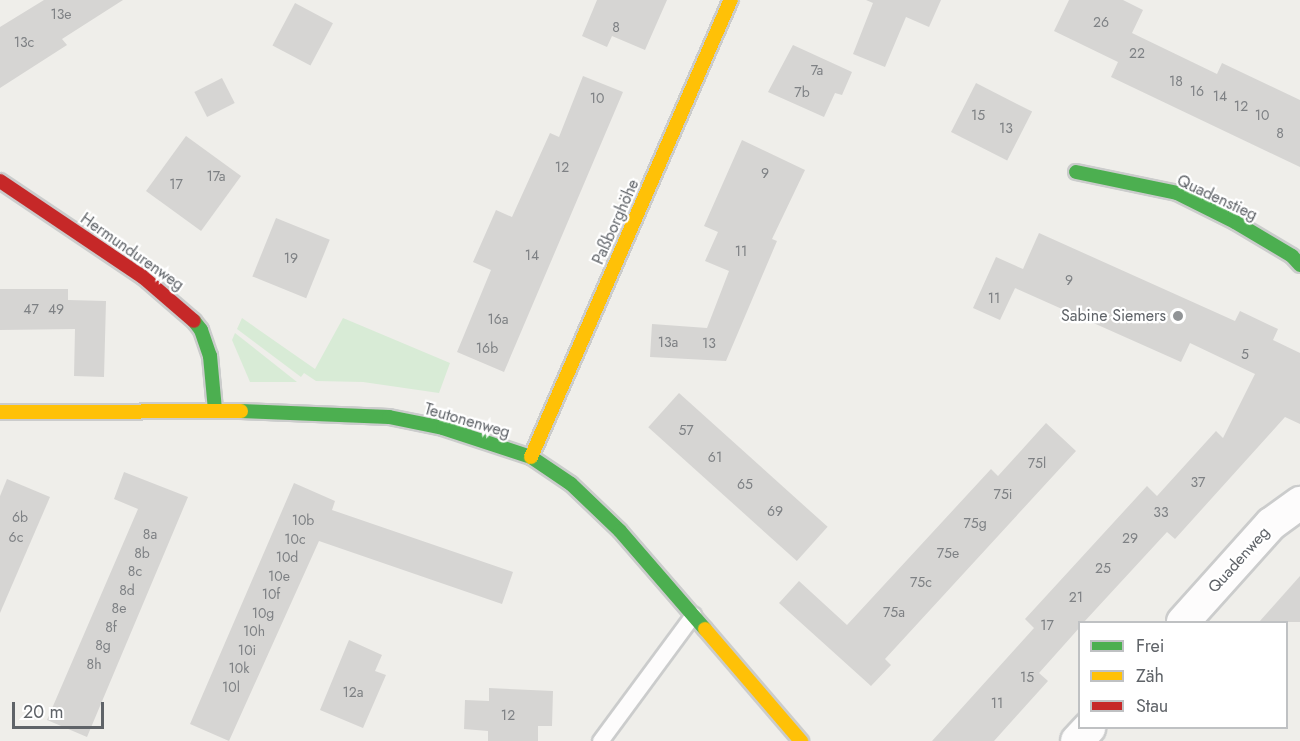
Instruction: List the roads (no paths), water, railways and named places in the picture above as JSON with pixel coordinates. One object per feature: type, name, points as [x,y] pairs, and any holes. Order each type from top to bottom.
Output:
[{"type":"street","name":"Paßborghöhe","points":[[531,457],[731,0]]},
{"type":"street","name":"Quadenstieg","points":[[1076,172],[1177,194],[1235,222],[1292,256],[1300,265]]},
{"type":"street","name":"Hermundurenweg","points":[[0,181],[143,277],[182,308],[201,330],[210,356],[215,410]]},
{"type":"street","name":"Teutonenweg","points":[[0,412],[215,410],[388,417],[443,428],[531,457],[572,484],[620,531],[801,741]]},
{"type":"street","name":"Quadenweg","points":[[1184,621],[1271,524],[1300,503]]},
{"type":"street","points":[[1077,741],[1088,729]]},
{"type":"lane","points":[[600,741],[693,615]]},
{"type":"place","name":"Sabine Siemers","points":[[1178,316]]}]
